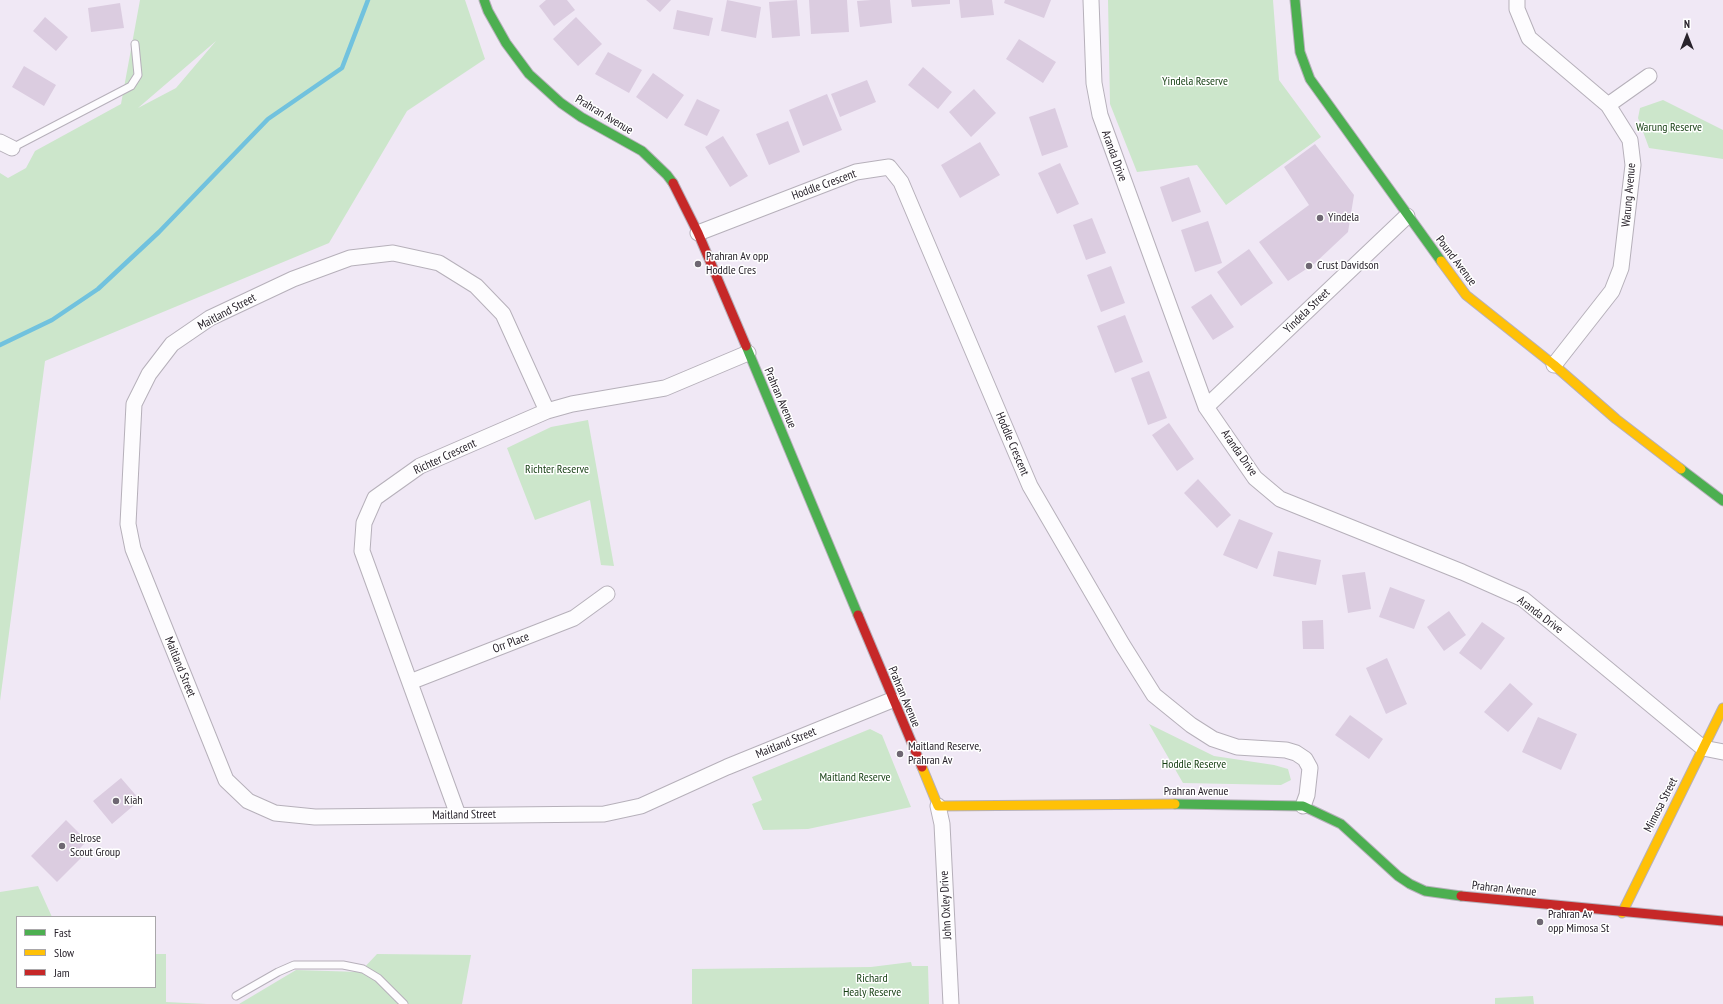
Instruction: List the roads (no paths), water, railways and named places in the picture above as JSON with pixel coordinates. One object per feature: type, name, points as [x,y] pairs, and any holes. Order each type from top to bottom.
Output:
[{"type":"street","name":"Prahran Avenue","points":[[484,0],[488,11],[506,43],[529,74],[561,103],[581,117],[642,151],[658,164],[677,189],[698,233],[892,700],[938,806],[1219,804],[1303,806],[1341,824],[1398,876],[1410,884],[1425,890],[1489,900],[1622,913],[1723,920]]},
{"type":"street","name":"Aranda Drive","points":[[1091,0],[1094,83],[1100,115],[1206,407],[1255,478],[1280,499],[1462,572],[1523,600],[1703,748],[1723,752]]},
{"type":"street","name":"Pound Avenue","points":[[1295,0],[1300,52],[1310,79],[1407,216],[1466,295],[1554,365],[1616,419],[1723,501]]},
{"type":"street","name":"Warung Avenue","points":[[1517,0],[1517,9],[1529,38],[1608,105],[1630,140],[1633,165],[1621,268],[1612,291],[1554,365]]},
{"type":"street","points":[[1608,105],[1649,76]]},
{"type":"street","name":"Hoddle Crescent","points":[[698,233],[856,172],[889,167],[901,182],[1030,486],[1122,644],[1154,695],[1190,725],[1213,739],[1237,747],[1286,750],[1296,753],[1305,760],[1310,768],[1307,795],[1303,806]]},
{"type":"street","name":"Yindela Street","points":[[1206,407],[1407,216]]},
{"type":"street","name":"Maitland Street","points":[[547,411],[503,314],[476,286],[439,263],[393,253],[350,258],[293,279],[210,318],[172,344],[149,374],[134,404],[128,524],[133,549],[226,780],[248,801],[275,813],[315,817],[604,814],[641,806],[727,767],[892,700]]},
{"type":"street","name":"Richter Crescent","points":[[458,815],[362,551],[364,523],[375,498],[420,466],[547,411],[572,404],[665,388],[748,353]]},
{"type":"street","name":"Orr Place","points":[[410,682],[574,618],[607,594]]},
{"type":"street","name":"Mimosa Street","points":[[1622,913],[1723,708]]},
{"type":"street","name":"John Oxley Drive","points":[[938,806],[942,824],[951,1004]]},
{"type":"lane","points":[[6,145],[132,86],[138,75],[135,44]]},
{"type":"lane","points":[[236,996],[294,965],[343,965],[363,969],[378,978],[404,1004]]},
{"type":"waterway","points":[[0,345],[52,320],[98,289],[159,232],[268,119],[342,68],[368,0]]},
{"type":"place","name":"Yindela","points":[[1320,218]]},
{"type":"place","name":"Prahran Av opp Hoddle Cres","points":[[698,264]]},
{"type":"place","name":"Crust Davidson","points":[[1309,266]]},
{"type":"place","name":"Maitland Reserve, Prahran Av","points":[[900,754]]},
{"type":"place","name":"Kiah","points":[[116,801]]},
{"type":"place","name":"Belrose Scout Group","points":[[62,846]]},
{"type":"place","name":"Prahran Av opp Mimosa St","points":[[1540,922]]},
{"type":"park label","name":"Yindela Reserve","points":[[1195,82]]},
{"type":"park label","name":"Warung Reserve","points":[[1669,128]]},
{"type":"park label","name":"Richter Reserve","points":[[557,470]]},
{"type":"park label","name":"Hoddle Reserve","points":[[1194,765]]},
{"type":"park label","name":"Maitland Reserve","points":[[855,778]]},
{"type":"park label","name":"Richard Healy Reserve","points":[[872,986]]}]
